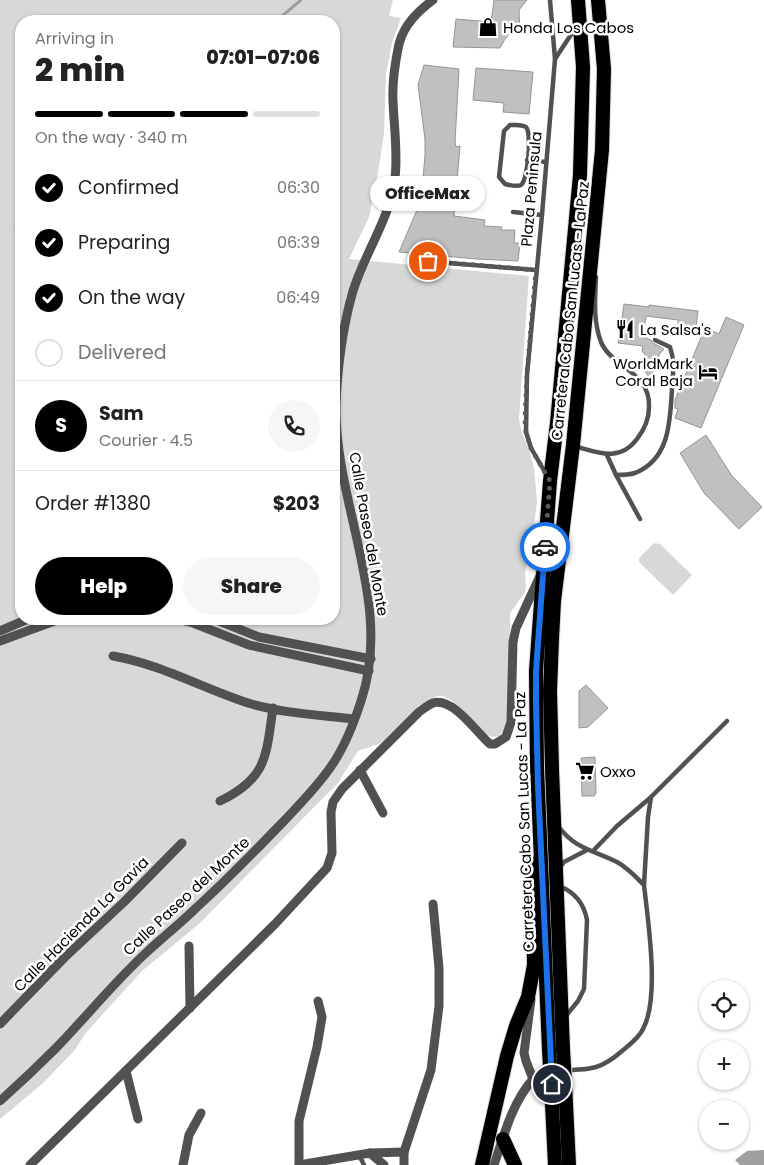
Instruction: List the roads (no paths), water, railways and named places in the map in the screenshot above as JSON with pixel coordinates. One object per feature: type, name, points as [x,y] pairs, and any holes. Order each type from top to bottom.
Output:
[{"type":"highway","name":"Carretera Cabo San Lucas - La Paz","points":[[569,1165],[558,1083],[537,767],[536,671],[550,481],[580,175],[583,96],[578,0]]},
{"type":"highway","name":"Carretera Cabo San Lucas - La Paz","points":[[556,1049],[562,1020],[550,691],[552,639],[554,602],[602,150],[604,68],[598,0]]},
{"type":"highway","points":[[482,1165],[507,1056],[516,1026],[528,997],[534,965],[532,834],[537,767]]},
{"type":"highway","name":"Carretera Cabo San Lucas - La Paz","points":[[555,1165],[558,1083]]},
{"type":"highway","points":[[503,1139],[515,1165]]},
{"type":"street","name":"Calle Paseo del Monte","points":[[340,362],[353,291],[384,221],[391,200],[395,177],[396,152],[394,71],[400,41],[406,27],[416,14],[433,0]]},
{"type":"street","name":"Calle Paseo del Monte","points":[[0,1100],[55,1048],[148,950],[195,909],[263,843],[332,766],[345,743],[362,700],[371,659],[372,632],[363,570],[343,476],[340,446]]},
{"type":"street","points":[[30,1165],[275,924],[327,868],[332,853],[331,812],[333,802],[342,789],[360,770],[419,712],[432,703],[442,702],[453,707],[490,744],[495,744],[506,737],[511,722],[513,642],[516,628],[544,570]]},
{"type":"street","points":[[0,631],[15,625]]},
{"type":"street","points":[[0,641],[44,625]]},
{"type":"street","points":[[202,625],[249,645],[369,671]]},
{"type":"street","points":[[229,625],[259,637],[371,659]]},
{"type":"street","points":[[114,656],[135,660],[159,668],[204,687],[250,703],[354,719]]},
{"type":"street","points":[[220,801],[234,794],[259,771],[267,749],[273,708]]},
{"type":"street","points":[[360,770],[383,813]]},
{"type":"street","name":"Calle Hacienda La Gavia","points":[[0,1024],[64,958],[124,902],[182,843]]},
{"type":"street","points":[[404,1165],[404,1152],[431,1070],[439,1006],[440,968],[433,904]]},
{"type":"street","points":[[189,946],[190,1008]]},
{"type":"street","points":[[494,1165],[514,1108],[522,1092],[534,1079],[524,1053],[534,980],[534,965]]},
{"type":"street","points":[[318,1001],[322,1017],[317,1047],[299,1121],[299,1165],[370,1153],[404,1152]]},
{"type":"street","points":[[126,1071],[138,1119]]},
{"type":"street","points":[[183,1165],[190,1135],[201,1113]]},
{"type":"street","points":[[370,1153],[384,1165]]},
{"type":"lane","points":[[550,0],[555,58]]},
{"type":"lane","name":"Plaza Peninsula","points":[[550,481],[531,448],[526,432],[527,374],[555,58],[580,20]]},
{"type":"lane","points":[[522,125],[528,129],[528,160],[524,180],[520,185],[502,183],[499,177],[504,131],[508,126],[522,125]]},
{"type":"lane","points":[[528,160],[546,162]]},
{"type":"lane","points":[[513,212],[542,216]]},
{"type":"lane","points":[[594,234],[597,260]]},
{"type":"lane","points":[[411,260],[536,270]]},
{"type":"lane","points":[[572,445],[607,455],[619,453],[634,443],[646,423],[649,412],[650,401],[648,391],[638,378],[602,345],[595,320],[597,268]]},
{"type":"lane","points":[[616,475],[634,474],[647,466],[658,455],[669,430],[674,371],[673,356],[670,346],[655,340]]},
{"type":"lane","points":[[607,455],[640,519]]},
{"type":"lane","points":[[593,851],[617,826],[651,797],[727,721]]},
{"type":"lane","points":[[534,1079],[543,1074],[595,1067],[604,1063],[614,1058],[633,1042],[643,1030],[652,995],[650,946],[644,885],[651,797]]},
{"type":"lane","points":[[554,821],[566,836],[576,844],[619,863],[644,885]]},
{"type":"lane","points":[[557,870],[564,862],[587,850]]},
{"type":"lane","points":[[557,885],[574,894],[585,911],[587,920],[584,990],[578,1001],[562,1020]]},
{"type":"lane","points":[[359,1155],[364,1165]]},
{"type":"waterway","points":[[283,15],[301,0]]},
{"type":"place","name":"Honda Los Cabos","points":[[488,27]]},
{"type":"place","name":"OfficeMax","points":[[428,261]]},
{"type":"place","name":"La Salsa's","points":[[625,329]]},
{"type":"place","name":"WorldMark Coral Baja","points":[[708,372]]},
{"type":"place","name":"Oxxo","points":[[585,771]]}]
